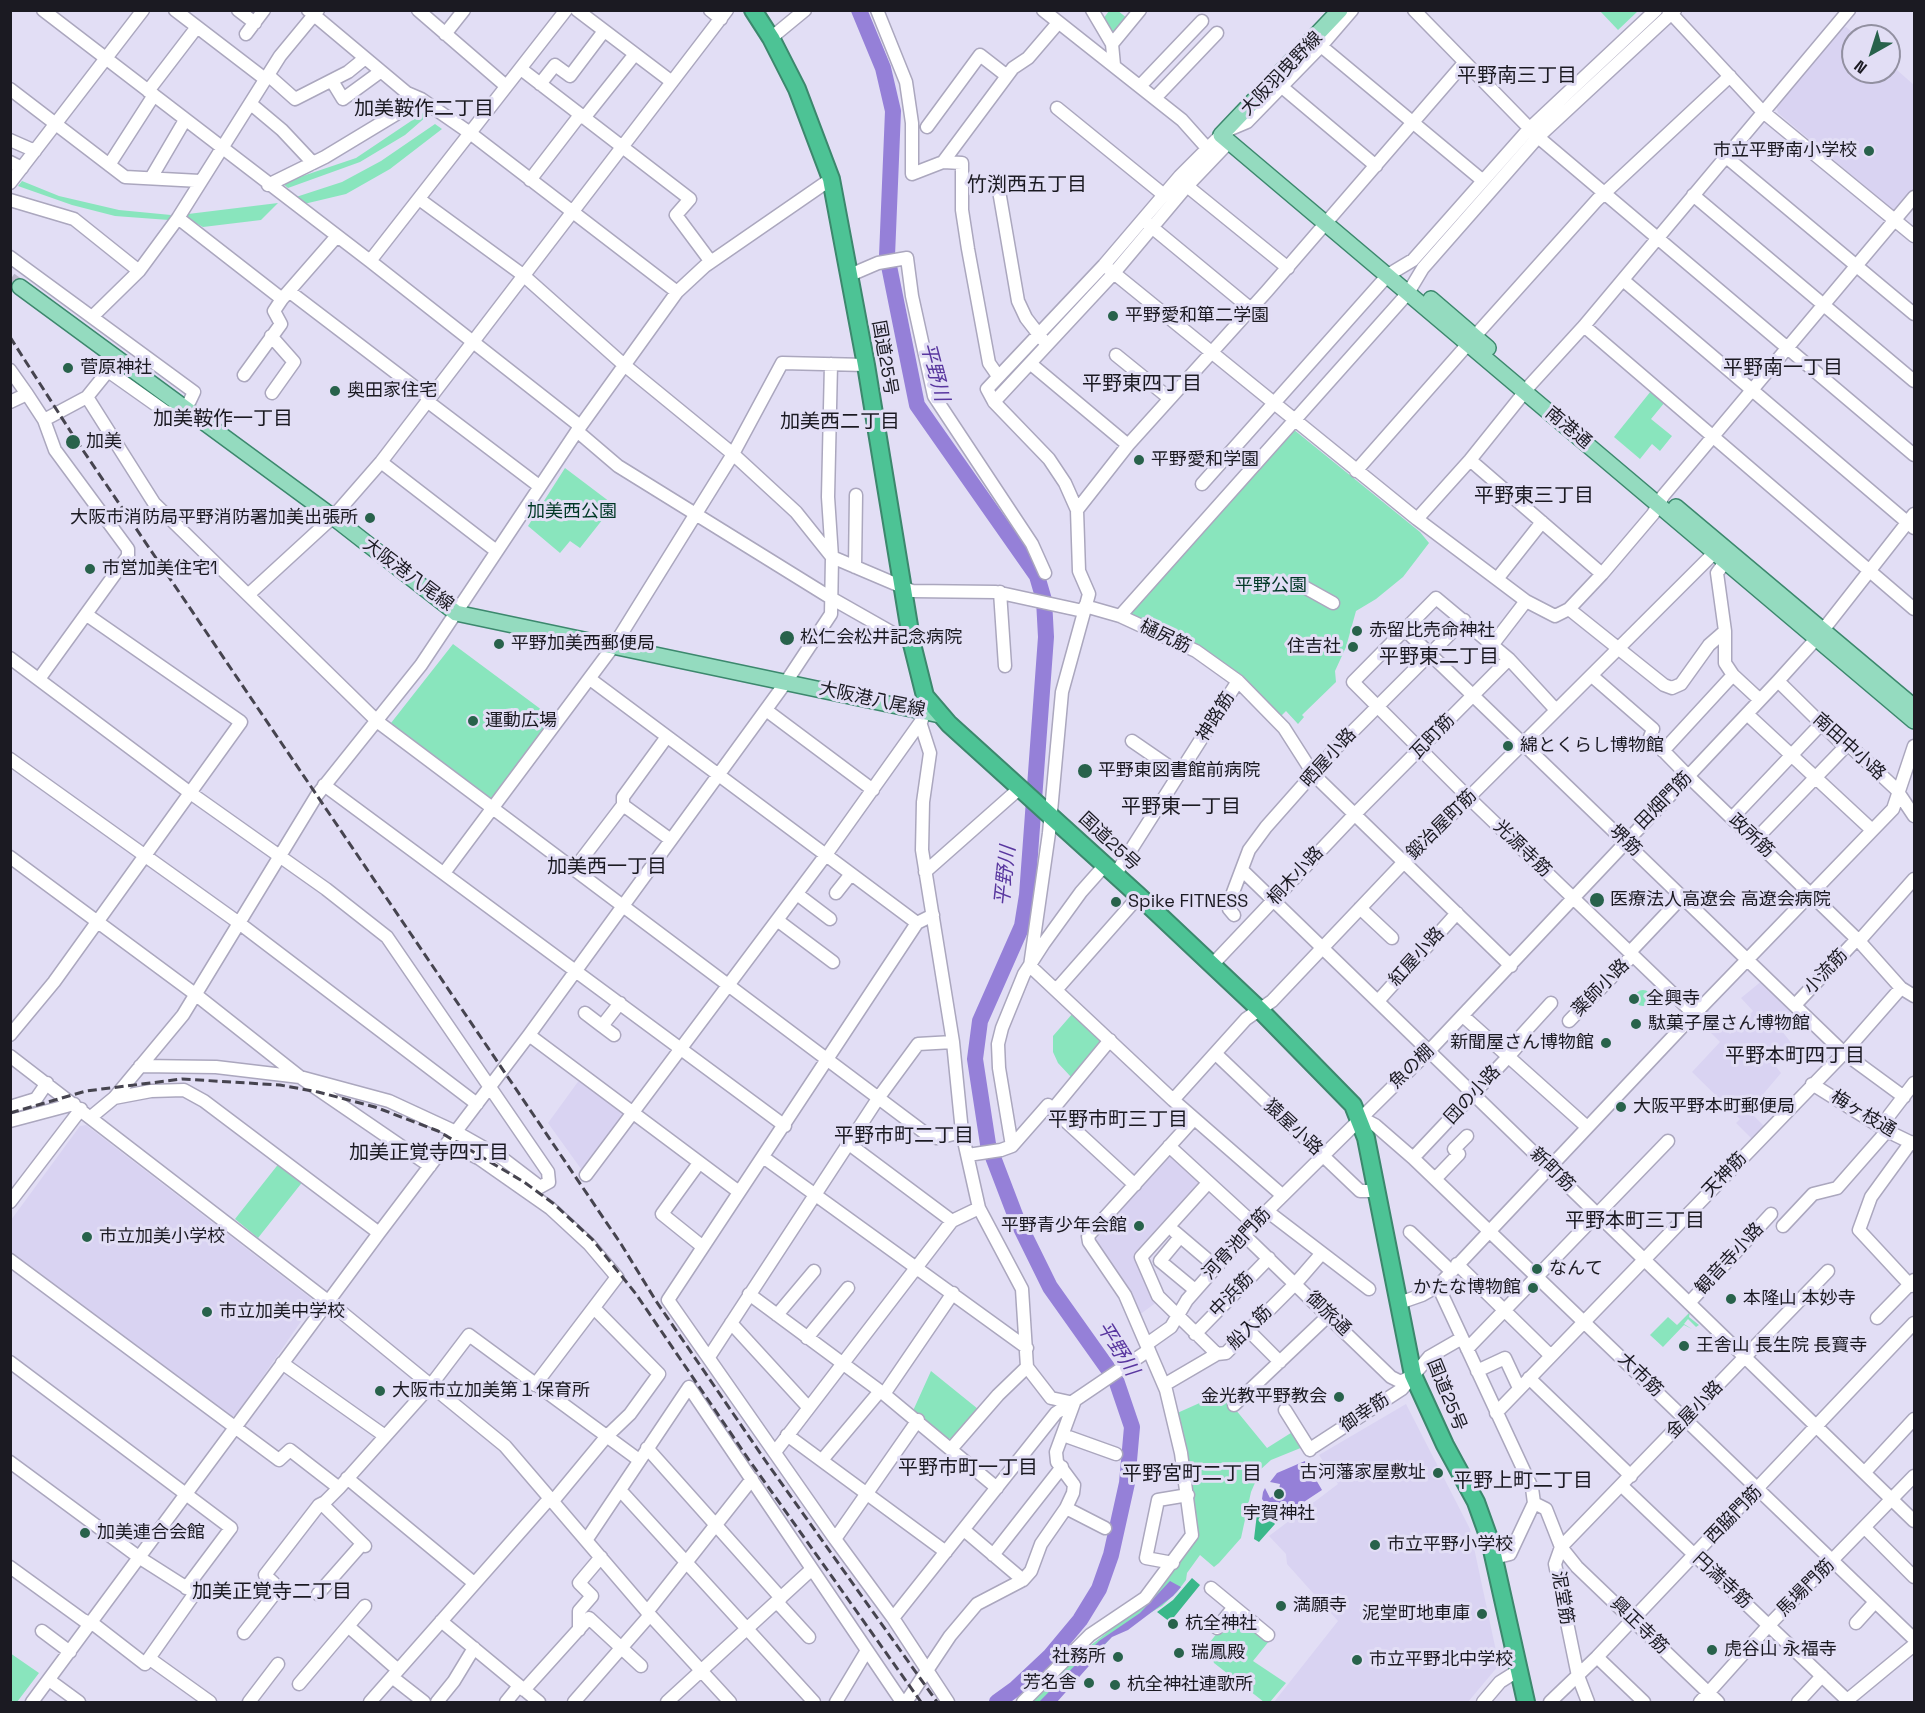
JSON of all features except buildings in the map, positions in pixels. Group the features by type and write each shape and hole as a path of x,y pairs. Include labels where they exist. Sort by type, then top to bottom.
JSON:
{"highway":[{"name":"国道25号","path":"753,10 771,38 797,89 831,179 866,365 912,644 928,717 1020,788 1139,896 1345,1093 1360,1117 1389,1246 1413,1375 1445,1445 1476,1503 1494,1558 1526,1702"}],"main road":[{"name":"大阪羽曳野線","path":"1226,136 1340,10"},
{"name":"南港通","path":"1226,136 1393,272 1820,634 1914,721"},
{"name":"大阪港八尾線","path":"20,287 333,517 456,613 615,644 786,682 928,717"},
{"name":"南港通","path":"1661,500 1719,557 1914,707"}],"street":[{"path":"43,10 474,341 579,428 618,466 831,598 912,644"},
{"path":"10,183 16,165 35,151 143,10"},
{"path":"175,10 295,99 332,81 364,59"},
{"path":"238,10 255,23"},
{"path":"246,34 264,10"},
{"path":"418,10 506,86"},
{"path":"445,34 464,10"},
{"path":"370,261 566,10"},
{"path":"577,10 672,82"},
{"path":"248,595 333,517 381,462 724,15 710,10"},
{"path":"771,38 805,10"},
{"path":"877,10 906,82 912,123 912,174 943,162 962,163 962,210 968,249 989,363 998,375"},
{"path":"1043,10 1099,57 1114,65 1182,120 1207,148"},
{"path":"1112,44 1140,10"},
{"path":"1148,224 1164,195 1207,148 1247,122 1321,46 1352,10"},
{"path":"1414,10 1533,133 1914,455"},
{"path":"1120,616 1410,288 1533,133 1656,10"},
{"path":"92,317 139,271 178,218 221,148 252,104 280,56 313,12 364,59 407,93 421,99 470,133 677,292"},
{"path":"1202,484 1393,272 1413,260 1482,180 1671,12 1762,111 1914,236"},
{"path":"1417,519 1623,280 1844,12"},
{"path":"1097,13 1112,44 1114,65"},
{"path":"1140,86 1202,21"},
{"path":"943,162 1013,68 1028,58 1058,23"},
{"path":"109,165 151,93 197,27"},
{"path":"540,84 555,65 570,76 604,31"},
{"path":"1155,98 1217,33"},
{"path":"1321,46 1482,180"},
{"path":"530,180 635,54"},
{"path":"927,127 980,55 1007,76"},
{"path":"1077,510 1128,444 1288,268 1465,62"},
{"path":"521,69 690,199 676,215 711,262"},
{"path":"332,81 343,99 380,72"},
{"path":"1356,471 1605,193 1730,76"},
{"path":"1282,87 1376,166"},
{"path":"10,89 125,177 200,181"},
{"path":"268,185 372,131 421,99"},
{"path":"252,104 282,130 314,163"},
{"path":"1057,108 1164,195"},
{"path":"151,178 186,120"},
{"path":"994,402 1048,345 1109,269 1148,224 1186,186 1226,136"},
{"path":"10,140 35,151"},
{"path":"1725,156 1914,314"},
{"path":"114,1098 183,1015 324,785 378,722 456,613 495,550 622,364 677,292 711,262 831,179"},
{"path":"998,185 1018,302 1037,335 1048,345"},
{"path":"1186,186 1288,268"},
{"path":"1693,195 1914,381"},
{"path":"1109,269 1417,519 1526,601 1555,616 1569,609 1602,574 1712,437 1914,197"},
{"path":"419,199 523,275 622,364 733,454 796,512 832,557"},
{"path":"10,200 74,219 139,271"},
{"path":"178,218 428,400 539,486"},
{"path":"1148,224 1251,309"},
{"path":"244,375 280,324 274,311 337,236"},
{"path":"10,257 194,392 183,406 172,413 166,412 108,371 87,397 44,420"},
{"path":"850,275 878,262 907,258 912,296 934,396 1026,534 1045,573"},
{"path":"1006,1148 998,1044 1002,1028 1024,974 1030,966 1051,816 1062,692 1089,594 1079,571 1077,510 1065,483 1049,459 994,402 987,389 1037,335 1109,269"},
{"path":"1623,280 1912,522"},
{"path":"1584,326 1914,609"},
{"path":"271,336 294,362 272,393"},
{"path":"1116,355 1169,398"},
{"path":"444,873 615,644 733,454 782,363 866,365"},
{"path":"32,1702 379,1233 530,1035 766,710 831,614 832,557 828,496 831,364"},
{"path":"1031,364 1128,444"},
{"path":"10,370 44,420 55,450 128,549 129,556 39,679"},
{"path":"10,402 27,394"},
{"path":"87,397 154,502 378,722 925,1133 937,1138 962,1132"},
{"path":"1470,460 1602,574"},
{"path":"381,462 495,550"},
{"path":"855,567 856,495"},
{"path":"1497,579 1542,522"},
{"name":"田畑門筋","path":"1463,1016 1572,897 1778,681 1820,634 1869,571 1912,522"},
{"name":"樋尻筋","path":"832,557 912,591 1000,592 1057,606 1084,608 1120,616 1196,651 1239,681 1284,728 1314,775 1510,966"},
{"path":"1719,557 1717,573 1725,631 1725,663 1733,675 1760,700"},
{"name":"鍛冶屋町筋","path":"1173,1100 1246,1019 1260,1010 1322,949 1404,862 1592,676 1617,648 1719,557"},
{"path":"1306,588 1333,603"},
{"path":"1000,592 1005,666"},
{"path":"1405,630 1436,598 1493,644 1556,710"},
{"path":"1493,644 1526,601"},
{"path":"1569,609 1665,685 1677,688 1709,645 1725,631"},
{"path":"10,1035 54,982 241,722 87,615"},
{"name":"晒屋小路","path":"1234,915 1229,909 1229,903 1249,850 1266,827 1335,749 1464,620"},
{"name":"堺筋","path":"1405,630 1844,1053 1904,1097"},
{"name":"光源寺筋","path":"1405,630 1353,682 1469,798 1694,1014"},
{"path":"10,658 278,857 327,889 387,937 548,1172 549,1182 540,1187 502,1158 456,1132 388,1101 300,1077 216,1066 140,1066"},
{"name":"瓦町筋","path":"1355,814 1509,659"},
{"path":"1664,751 1733,675"},
{"name":"政所筋","path":"1592,676 1653,729 1650,737 1688,776 1909,989"},
{"path":"590,679 666,738 917,922"},
{"name":"神路筋","path":"1030,966 1080,892 1110,870 1180,774 1239,681"},
{"name":"南田中小路","path":"1778,681 1845,747 1851,747 1900,794 1914,816"},
{"path":"766,710 873,790"},
{"path":"1747,714 1872,830"},
{"path":"586,1175 928,717"},
{"path":"586,1539 689,1387 866,1652 904,1702 929,1670 950,1636 977,1604 1023,1580 1031,1571 1041,1544 1066,1508 1074,1485 1057,1462 1056,1452 1074,1403 1052,1398 1027,1367 1022,1289 979,1208 971,1155 962,1132 953,1042 922,850 923,802 930,753 928,717"},
{"path":"1732,818 1821,724"},
{"path":"575,868 623,806 623,797 666,738"},
{"path":"1132,741 1180,774"},
{"path":"1399,1303 1422,1295 1438,1286 1631,1080 1893,809 1900,794 1914,746"},
{"path":"1755,840 1845,747"},
{"path":"10,759 239,923 477,1104"},
{"path":"324,785 785,1126"},
{"path":"925,872 1020,788"},
{"path":"623,806 670,840"},
{"name":"桐木小路","path":"1212,965 1355,814"},
{"path":"10,857 195,994 300,1077 430,1166"},
{"name":"新町筋","path":"1242,870 1914,1521"},
{"path":"836,893 851,874"},
{"name":"小流筋","path":"1795,1005 1914,879"},
{"path":"797,894 830,919"},
{"path":"1056,990 1139,896"},
{"name":"薬師小路","path":"1569,1020 1683,896"},
{"path":"1360,908 1392,938"},
{"name":"紅屋小路","path":"1378,1001 1457,913"},
{"path":"933,915 917,922 785,1126 668,1300 893,1618 948,1702"},
{"path":"777,920 832,962"},
{"path":"1030,966 1173,1100 1282,1195"},
{"name":"天神筋","path":"1496,1413 1586,1323 1812,1084 1909,989"},
{"path":"602,1026 620,1003"},
{"name":"団の小路","path":"1413,1158 1508,1057 1521,1042 1520,1037 1551,1003"},
{"path":"585,1013 614,1035"},
{"path":"1463,1016 1587,1127"},
{"name":"魚の棚","path":"1360,1117 1463,1016"},
{"path":"530,1035 739,1192"},
{"path":"1053,1109 1110,1041"},
{"path":"709,1357 879,1097 918,1044 953,1042"},
{"name":"猿屋小路","path":"1216,1054 1360,1191 1375,1191"},
{"path":"10,1056 329,1302 505,1446 649,1613 730,1702"},
{"path":"10,1107 36,1099 47,1083"},
{"name":"観音寺小路","path":"1783,1226 1813,1194 1837,1188 1884,1129 1914,1083"},
{"name":"梅ヶ枝通","path":"1812,1084 1884,1129 1913,1143"},
{"path":"10,1121 82,1110 114,1098 151,1091 184,1090 204,1101 379,1233"},
{"path":"971,1155 1006,1148 1048,1105 1135,1185"},
{"path":"10,1202 82,1110"},
{"name":"河骨池門筋","path":"893,1618 1056,1413 1099,1386 1171,1327 1215,1266 1360,1117"},
{"name":"大市筋","path":"1360,1117 1375,1125 1413,1158 1914,1639"},
{"path":"1023,1702 1090,1635 1145,1598 1192,1535 1188,1495 1164,1385 1125,1295 1089,1242 1088,1236 1194,1119"},
{"path":"1435,1179 1459,1155 1454,1149 1467,1136"},
{"name":"御幸筋","path":"1285,1410 1312,1448 1402,1389 1429,1357 1464,1343 1504,1310 1668,1141"},
{"path":"448,1143 480,1159 522,1187 589,1244 617,1277 535,1385"},
{"path":"1877,1318 1913,1283 1859,1230 1871,1197 1913,1143"},
{"path":"849,1144 952,1221"},
{"path":"1169,1146 1254,1224"},
{"path":"763,1157 1027,1348"},
{"path":"699,1163 662,1214 703,1247"},
{"path":"1208,1183 1141,1257 1158,1296 1216,1354"},
{"path":"775,1452 840,1364 952,1221 979,1208"},
{"path":"1267,1211 1370,1289"},
{"name":"観音寺小路","path":"1689,1303 1771,1214"},
{"path":"1169,1226 1215,1266"},
{"path":"1410,1232 1504,1310 1551,1356"},
{"name":"御旅通","path":"1244,1235 1398,1382 1406,1381 1413,1375"},
{"path":"1180,1237 1160,1261 1196,1290"},
{"name":"船入筋","path":"1164,1385 1216,1354 1226,1353 1296,1283 1322,1253"},
{"name":"中浜筋","path":"1195,1334 1269,1258"},
{"path":"10,1260 279,1460 290,1450 343,1483 474,1583"},
{"path":"777,1315 814,1271"},
{"name":"金屋小路","path":"1561,1547 1828,1271"},
{"name":"泥堂筋","path":"1438,1286 1532,1488 1534,1503 1546,1509 1561,1547 1555,1564 1578,1676 1588,1702"},
{"path":"807,1338 848,1288"},
{"path":"822,1461 882,1392 953,1293"},
{"path":"749,1294 918,1420 997,1488"},
{"path":"370,1702 474,1583 606,1437 630,1414 659,1374 594,1308"},
{"path":"1234,1405 1329,1316"},
{"path":"731,1323 808,1407"},
{"name":"西脇門筋","path":"1550,1702 1598,1658 1914,1323"},
{"path":"1248,1330 1280,1362"},
{"path":"244,1633 279,1588 265,1575 319,1504 325,1502 343,1483 431,1385 469,1335 639,1460"},
{"path":"1477,1371 1505,1358 1519,1388"},
{"path":"10,1362 187,1492 231,1528 186,1588"},
{"path":"282,1363 385,1436"},
{"path":"951,1449 998,1395 1027,1367"},
{"path":"1529,1378 1631,1476"},
{"path":"1864,1472 1914,1419"},
{"path":"835,1539 918,1420"},
{"path":"1063,1435 1116,1454"},
{"path":"787,1436 946,1552"},
{"path":"647,1448 715,1524 809,1637"},
{"path":"10,1462 140,1558 195,1593 145,1664 96,1626 10,1567"},
{"path":"993,1555 1062,1467"},
{"name":"馬場門筋","path":"1709,1700 1769,1625 1833,1562 1914,1476"},
{"path":"574,1702 649,1613 685,1563 752,1479"},
{"name":"円満寺筋","path":"1622,1486 1846,1701"},
{"path":"621,1490 685,1563 814,1702"},
{"path":"1173,1563 1146,1558 1158,1500 1188,1495"},
{"path":"318,1594 364,1545 326,1507 325,1502"},
{"path":"1494,1558 1510,1554 1534,1503"},
{"path":"1066,1508 1105,1528"},
{"path":"1865,1528 1914,1577"},
{"path":"964,1530 1023,1580"},
{"name":"興正寺筋","path":"1561,1547 1577,1567 1709,1700"},
{"path":"579,1630 579,1611 592,1596 579,1583 601,1557"},
{"path":"667,1702 812,1569"},
{"path":"1211,1588 1268,1635"},
{"path":"1856,1623 1875,1602"},
{"path":"299,1684 365,1606"},
{"path":"1217,1628 1234,1607"},
{"path":"506,1702 589,1618 641,1666"},
{"path":"441,1621 539,1702"},
{"path":"349,1627 424,1702"},
{"path":"42,1631 70,1652"},
{"path":"1846,1701 1914,1645"},
{"path":"437,1702 474,1648"},
{"path":"836,1702 866,1652"},
{"path":"1598,1658 1644,1702"},
{"path":"150,1659 210,1702"},
{"path":"249,1702 278,1664"},
{"path":"1483,1702 1500,1682 1519,1670"},
{"path":"1798,1702 1822,1676"},
{"path":"49,1680 79,1702"}],"shaded area":[{"name":"市立平野南小学校","path":"1841,28 1841,84 1901,84 1901,74 1914,85 1914,189 1895,212 1778,113 1776,104"},
{"path":"1763,980 1793,1009 1777,1025 1793,1045 1774,1064 1781,1073 1749,1111 1765,1127 1753,1140 1736,1123 1740,1119 1692,1072 1720,1042 1697,1019 1708,1010 1730,1034 1753,1011 1741,998"},
{"path":"580,1079 628,1114 584,1173 548,1123"},
{"path":"86,1125 313,1300 313,1304 237,1414 229,1418 11,1254 11,1220 80,1126"},
{"name":"平野青少年会館","path":"1169,1146 1208,1183 1141,1256 1161,1299 1135,1318 1089,1242"},
{"name":"市立平野小学校","path":"1406,1404 1470,1529 1499,1665 1468,1702 1274,1702 1338,1621 1287,1564 1286,1554 1269,1536 1338,1484 1319,1455"},
{"path":"1305,1461 1322,1490 1278,1519 1262,1499 1263,1492 1265,1488 1270,1498 1275,1495 1279,1498 1283,1493 1279,1490 1280,1484 1270,1482 1277,1473"},
{"path":"1170,1581 1181,1587 1173,1596 1128,1630 1112,1637 1057,1702 1039,1702 1099,1641 1140,1613"}],"green space":[{"path":"1117,10 1128,19 1114,36 1103,19 1109,11"},
{"path":"1600,11 1638,11 1618,30"},
{"path":"423,113 427,116 405,135 360,162 288,188 282,183 356,158"},
{"path":"435,124 442,129 390,169 346,194 304,204 296,197 342,182 381,161"},
{"path":"22,181 59,196 119,210 171,215 169,220 115,216 72,205 18,186"},
{"path":"278,203 261,220 203,227 188,219 188,214"},
{"path":"1651,391 1665,402 1651,419 1672,436 1660,451 1652,444 1640,459 1614,437"},
{"name":"平野公園","path":"1293,429 1420,532 1429,543 1403,577 1376,599 1356,611 1346,647 1335,671 1336,682 1302,715 1304,717 1298,724 1286,711 1280,717 1244,677 1176,634 1128,614"},
{"name":"加美西公園","path":"565,468 614,505 580,548 570,541 560,553 528,526"},
{"name":"運動広場","path":"453,644 554,719 496,799 489,798 392,727 391,723"},
{"path":"1643,990 1651,998 1643,1006 1635,998"},
{"path":"1073,1013 1099,1037 1100,1043 1071,1077 1058,1063 1053,1052 1053,1036"},
{"path":"280,1162 304,1180 258,1238 235,1219"},
{"path":"1690,1312 1689,1317 1699,1325 1696,1327 1688,1319 1684,1324 1692,1329 1684,1325 1663,1347 1650,1335 1668,1317 1677,1325"},
{"path":"931,1371 978,1409 953,1438 948,1439 912,1413"},
{"path":"1222,1393 1267,1448 1294,1431 1303,1447 1271,1460 1261,1469 1251,1492 1241,1538 1219,1563 1214,1567 1200,1555 1177,1592 1162,1606 1114,1634 1055,1702 1030,1702 1071,1661 1134,1611 1197,1526 1175,1414"},
{"path":"1258,1505 1275,1524 1259,1542 1254,1539"},
{"path":"1192,1578 1200,1585 1170,1622 1157,1612 1173,1600"},
{"path":"1235,1610 1270,1640 1253,1661 1286,1683 1270,1702 1264,1702 1214,1663 1207,1646"},
{"path":"10,1653 39,1673 17,1702 11,1702"}],"waterway":[{"name":"平野川","path":"859,10 883,68 893,111 887,256 917,405 1037,576 1044,600 1046,637 1027,895 1022,926 980,1021 975,1059 988,1144 1017,1220 1050,1287 1116,1380 1132,1427 1127,1483 1111,1555 1099,1589 1080,1620 1050,1656 1015,1689 997,1702"}],"tunnel":[{"path":"10,280 20,287"}],"railway":[{"path":"10,337 76,440 621,1244 656,1301 767,1463 937,1702"},
{"path":"10,1113 86,1091 182,1079 280,1085 375,1107 438,1131 524,1182 554,1204 592,1239 636,1294 749,1460 921,1702"}],"place":[{"name":"市立平野南小学校","path":"1869,151"},
{"name":"平野愛和箪二学園","path":"1113,316"},
{"name":"菅原神社","path":"68,368"},
{"name":"奥田家住宅","path":"335,391"},
{"name":"加美","path":"73,442"},
{"name":"平野愛和学園","path":"1139,460"},
{"name":"大阪市消防局平野消防署加美出張所","path":"370,518"},
{"name":"市営加美住宅1","path":"90,569"},
{"name":"赤留比売命神社","path":"1357,631"},
{"name":"松仁会松井記念病院","path":"787,638"},
{"name":"平野加美西郵便局","path":"499,644"},
{"name":"住吉社","path":"1353,647"},
{"name":"運動広場","path":"473,721"},
{"name":"綿とくらし博物館","path":"1508,746"},
{"name":"平野東図書館前病院","path":"1085,771"},
{"name":"医療法人高遼会 高遼会病院","path":"1597,900"},
{"name":"Spike FITNESS","path":"1116,902"},
{"name":"全興寺","path":"1634,999"},
{"name":"駄菓子屋さん博物館","path":"1636,1024"},
{"name":"新聞屋さん博物館","path":"1606,1043"},
{"name":"大阪平野本町郵便局","path":"1621,1107"},
{"name":"平野青少年会館","path":"1139,1226"},
{"name":"市立加美小学校","path":"87,1237"},
{"name":"なんて","path":"1537,1269"},
{"name":"かたな博物館","path":"1533,1288"},
{"name":"本隆山 本妙寺","path":"1731,1299"},
{"name":"市立加美中学校","path":"207,1312"},
{"name":"王舎山 長生院 長寶寺","path":"1684,1346"},
{"name":"大阪市立加美第１保育所","path":"380,1391"},
{"name":"金光教平野教会","path":"1339,1397"},
{"name":"古河藩家屋敷址","path":"1438,1473"},
{"name":"宇賀神社","path":"1279,1494"},
{"name":"加美連合会館","path":"85,1533"},
{"name":"市立平野小学校","path":"1375,1545"},
{"name":"満願寺","path":"1281,1606"},
{"name":"泥堂町地車庫","path":"1482,1614"},
{"name":"杭全神社","path":"1173,1624"},
{"name":"虎谷山 永福寺","path":"1712,1650"},
{"name":"瑞鳳殿","path":"1179,1653"},
{"name":"社務所","path":"1118,1657"},
{"name":"市立平野北中学校","path":"1357,1660"},
{"name":"芳名舎","path":"1089,1683"},
{"name":"杭全神社連歌所","path":"1115,1685"}],"district":[{"name":"平野南三丁目","path":"1517,77"},
{"name":"加美鞍作二丁目","path":"424,110"},
{"name":"竹渕西五丁目","path":"1027,186"},
{"name":"平野南一丁目","path":"1783,369"},
{"name":"平野東四丁目","path":"1142,385"},
{"name":"加美鞍作一丁目","path":"223,420"},
{"name":"加美西二丁目","path":"840,423"},
{"name":"平野東三丁目","path":"1534,497"},
{"name":"平野東二丁目","path":"1439,658"},
{"name":"平野東一丁目","path":"1181,808"},
{"name":"加美西一丁目","path":"607,868"},
{"name":"平野本町四丁目","path":"1795,1057"},
{"name":"平野市町三丁目","path":"1118,1121"},
{"name":"平野市町二丁目","path":"904,1137"},
{"name":"加美正覚寺四丁目","path":"429,1154"},
{"name":"平野本町三丁目","path":"1635,1222"},
{"name":"平野市町一丁目","path":"968,1469"},
{"name":"平野宮町二丁目","path":"1192,1475"},
{"name":"平野上町二丁目","path":"1523,1482"},
{"name":"加美正覚寺二丁目","path":"272,1593"}]}
